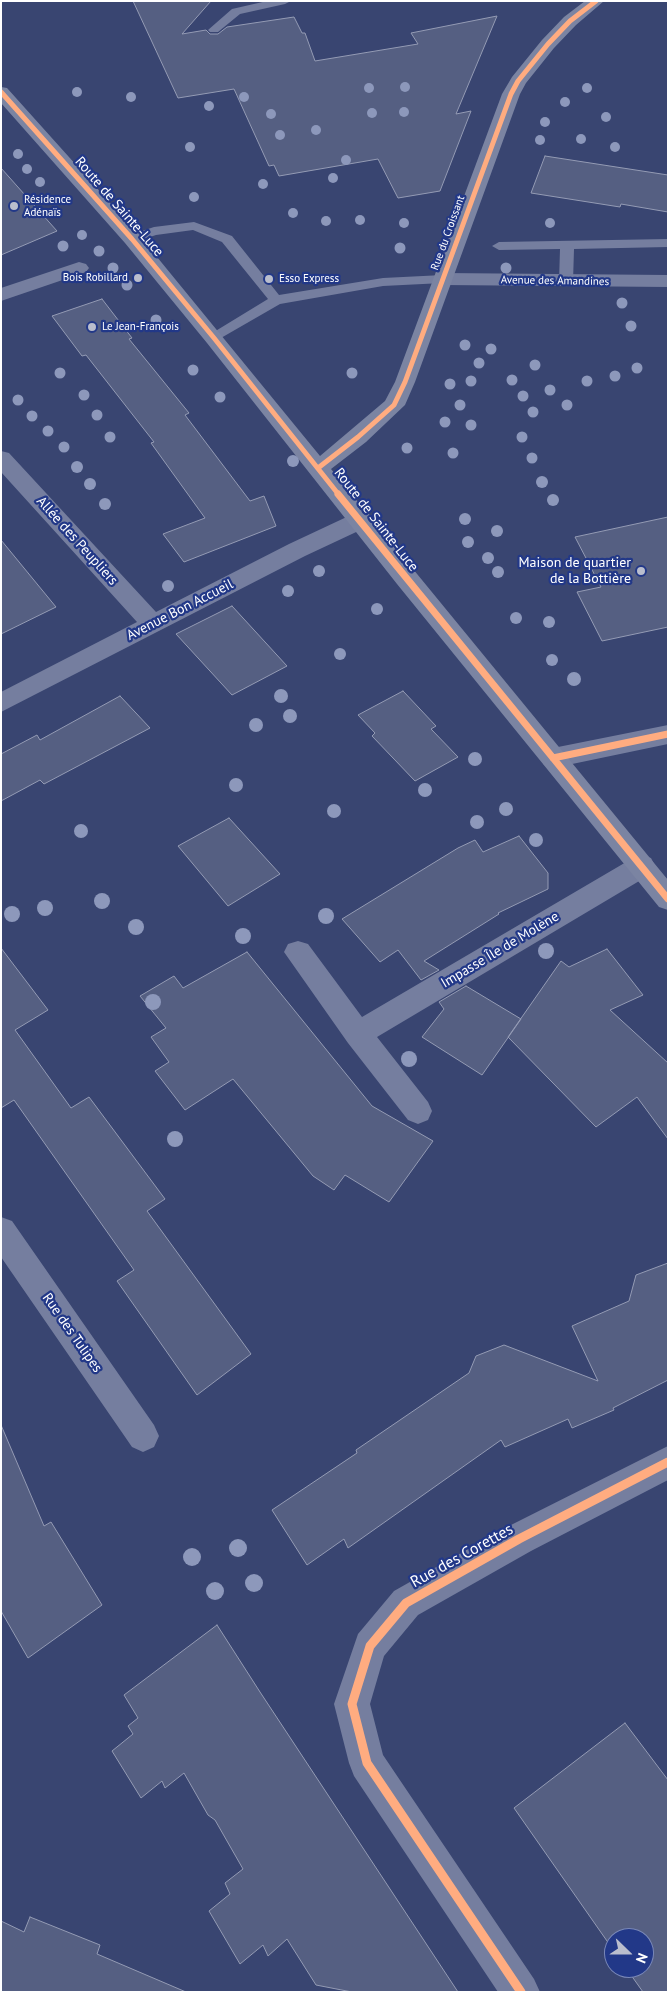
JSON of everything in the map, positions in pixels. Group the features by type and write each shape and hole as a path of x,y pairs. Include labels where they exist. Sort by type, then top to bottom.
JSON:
{"street":[{"name":"Rue du Croissant","path":"318,468 358,437 394,405 405,382 503,115 515,88 548,44 570,21 594,2"},
{"name":"Route de Sainte-Luce","path":"2,95 132,240 214,338 361,520 405,578 668,899"},
{"path":"1,295 79,268"},
{"name":"Avenue des Amandines","path":"442,279 566,282 668,281"},
{"name":"Allée des Peupliers","path":"1,458 153,624"},
{"name":"Avenue Bon Accueil","path":"1,702 298,550 361,520"},
{"path":"554,758 668,734"},
{"name":"Impasse Île de Molène","path":"358,1034 642,866"},
{"path":"298,952 358,1034 418,1111"},
{"name":"Rue des Tulipes","path":"1,1231 143,1436"},
{"name":"Rue des Corettes","path":"521,1992 367,1763 352,1704 370,1646 406,1604 519,1539 668,1462"}],"lane":[{"path":"214,30 236,11 285,1"},
{"path":"132,240 154,231 194,226 227,239 276,300"},
{"path":"499,246 668,243"},
{"path":"566,282 567,244"},
{"path":"214,338 276,300 383,282 442,279"}],"building":[{"path":"133,1 211,1 182,34 206,30 210,34 218,34 227,27 294,17 302,33 305,33 315,61 418,44 411,33 497,16 456,114 471,111 440,191 398,198 378,159 279,176 274,165 269,166 234,89 178,98"},
{"path":"545,156 668,175 668,212 621,204 620,207 531,193"},
{"name":"Résidence Adénaïs","path":"1,168 57,231 1,255"},
{"path":"102,299 132,338 129,339 189,413 185,415 250,501 264,496 276,526 184,562 163,534 205,518 151,443 154,442 86,355 82,356 52,316"},
{"name":"Maison de quartier de la Bottière","path":"668,517 668,627 602,641 577,592 601,587 575,537"},
{"path":"1,540 56,607 1,634"},
{"path":"232,606 287,666 232,695 176,634"},
{"path":"403,691 436,726 431,729 458,757 415,781 372,736 375,733 358,715"},
{"path":"120,696 150,728 44,784 40,780 1,801 1,754 37,735 40,740"},
{"path":"229,818 280,874 228,906 178,846"},
{"path":"519,836 548,873 548,889 498,913 424,961 439,970 421,980 398,950 380,962 342,919 458,848 475,840 483,852"},
{"path":"1,948 48,1010 15,1030 71,1108 89,1097 165,1199 147,1211 251,1354 197,1395 117,1281 134,1270 14,1100 1,1108"},
{"path":"607,949 643,995 610,1010 668,1063 668,1139 637,1097 596,1127 508,1037 561,961 569,967"},
{"path":"247,952 372,1106 433,1141 389,1202 345,1175 334,1190 313,1176 233,1079 185,1110 155,1071 169,1062 151,1037 166,1028 140,996 174,976 183,988"},
{"path":"466,986 521,1019 482,1075 422,1037 444,1009 439,1002"},
{"path":"668,1263 668,1380 613,1408 614,1410 572,1428 568,1419 505,1447 501,1440 348,1548 344,1539 307,1565 272,1510 357,1453 356,1450 469,1373 476,1356 504,1345 598,1381 572,1326 629,1301 636,1275"},
{"path":"1,1425 44,1526 51,1522 102,1605 28,1658 1,1611"},
{"path":"217,1625 458,1992 352,1992 316,1985 287,1939 268,1956 263,1945 240,1964 209,1911 230,1894 225,1883 243,1869 215,1820 208,1815 184,1773 165,1788 162,1781 141,1798 112,1751 133,1734 128,1726 138,1718 124,1695"},
{"path":"625,1723 668,1780 668,1992 643,1992 633,1978 654,1978 654,1928 604,1928 604,1937 514,1808"},
{"path":"30,1917 100,1945 97,1954 186,1992 1,1992 1,1921 24,1932"}],"cycle path":[{"path":"318,468 358,437 394,405 405,382 511,94 518,81 548,44 570,21 596,1"},
{"path":"1,92 132,239 214,338 405,578 668,899"},
{"path":"553,758 668,734"},
{"path":"521,1992 367,1763 352,1704 370,1646 406,1603 519,1539 668,1462"}],"place":[{"name":"Résidence Adénaïs","path":"14,206"},
{"name":"Bois Robillard","path":"138,278"},
{"name":"Esso Express","path":"269,279"},
{"name":"Le Jean-François","path":"92,327"},
{"name":"Maison de quartier de la Bottière","path":"641,571"}]}
